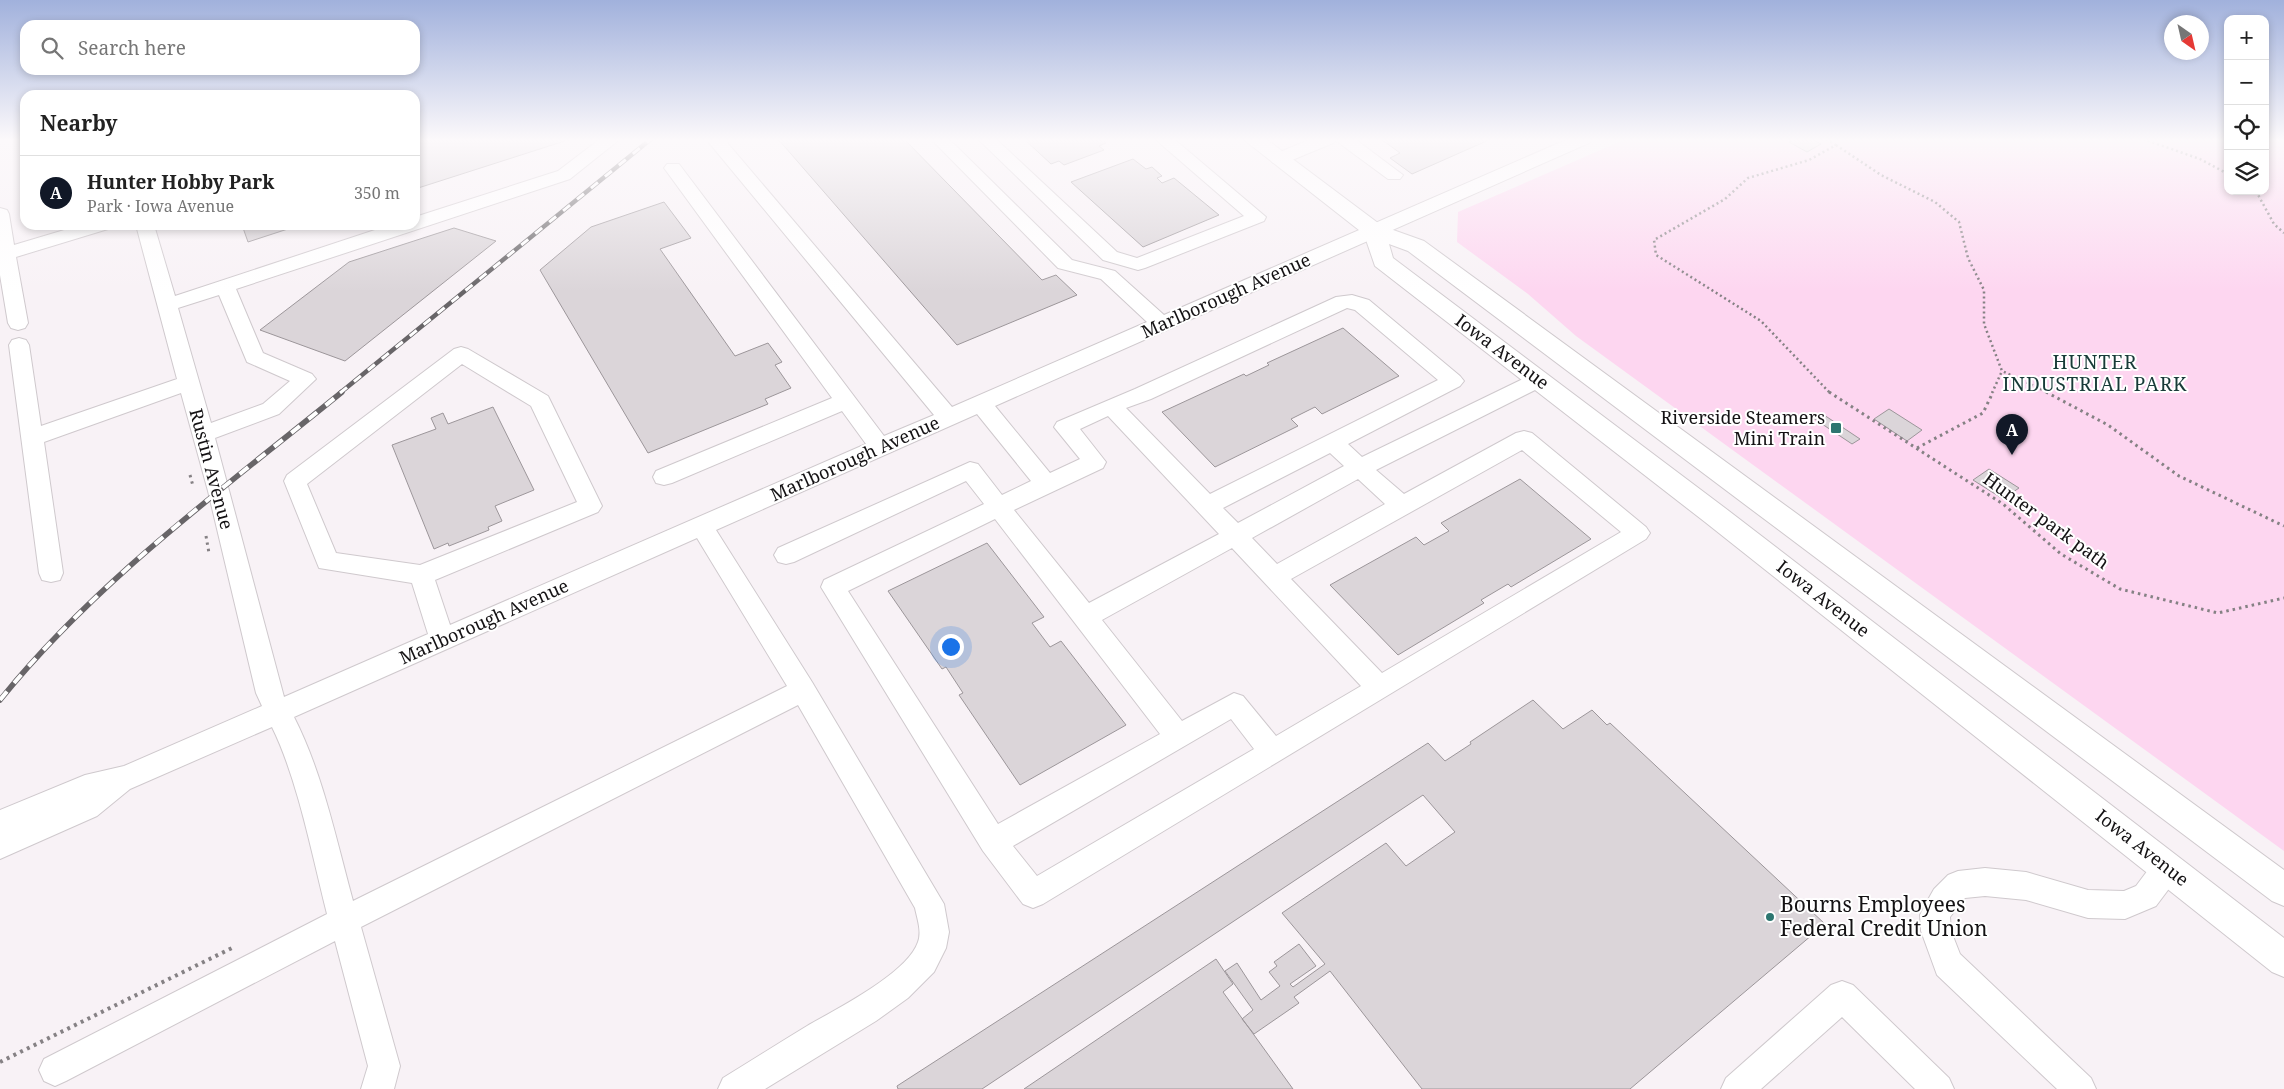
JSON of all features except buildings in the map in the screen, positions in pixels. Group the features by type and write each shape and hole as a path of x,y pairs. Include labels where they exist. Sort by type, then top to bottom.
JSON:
{"main road":[{"name":"Iowa Avenue","path":"1320,190 1374,232 1416,246 2284,890"},
{"name":"Iowa Avenue","path":"1374,232 1383,261 1715,515 2284,960"}],"street":[{"path":"420,221 518,190"},
{"path":"688,190 881,448"},
{"path":"757,190 948,418"},
{"path":"990,190 1065,264 1108,275 1162,324"},
{"path":"1040,190 1110,256 1138,264"},
{"path":"1108,275 1257,217 1224,190"},
{"name":"Marlborough Avenue","path":"0,823 85,787 127,778 1469,190"},
{"path":"0,214 18,323"},
{"path":"6,254 85,230"},
{"name":"Rustin Avenue","path":"146,230 219,491 268,692 292,740 345,920 384,1066 382,1079 376,1089"},
{"path":"167,305 394,230"},
{"path":"203,434 271,409 305,379 254,357 225,286"},
{"path":"1207,506 1452,381 1362,305 1352,301 1343,302 1143,394 1065,427 1095,462 833,587 993,842 1034,894 1638,533 1524,438 1275,576"},
{"path":"19,345 52,573"},
{"path":"461,354 540,401 590,506 421,575 327,561 295,481 461,354"},
{"path":"1085,617 1360,468 1538,380"},
{"path":"32,438 188,383"},
{"path":"664,477 845,401"},
{"path":"981,404 1046,484"},
{"path":"1111,406 1380,688"},
{"path":"1332,442 1402,506"},
{"path":"786,555 970,470 1178,737"},
{"path":"702,526 803,690 929,904 935,932 931,949 918,968 896,988 734,1089"},
{"path":"421,575 443,640"},
{"path":"55,1070 345,920 803,690"},
{"path":"993,842 1234,704 1273,752"},
{"name":"Marlborough Avenue","path":"0,846 87,807 127,778"},
{"path":"2080,1089 1948,964 1936,931 1935,915 1944,899 1958,885 1985,882 2026,886 2088,904 2125,904 2146,896 2167,868"},
{"path":"1737,1089 1842,996 1938,1089"}],"path":[{"name":"Hunter park path","path":"1735,190 1725,199 1654,240 1656,255 1761,322 1831,394 2003,504 2061,554 2120,589 2218,612 2284,598"},
{"path":"1912,190 1935,202 1959,222 1968,258 1984,290 1984,324 2002,371 2076,406 2110,426 2165,468 2179,476 2284,526"},
{"path":"2258,195 2274,224 2284,233"},
{"path":"1917,448 1983,413 2002,371"},
{"path":"0,1062 236,946"}],"shaded area":[{"path":"1509,190 2224,190 2224,195 2269,195 2269,190 2284,190 2284,851 1576,336 1528,294 1457,242 1458,212"}],"railway":[{"path":"340,393 589,190"},
{"path":"0,700 38,656 119,575 207,500 342,392"}],"place":[{"name":"Riverside Steamers Mini Train","path":"1836,428"},
{"name":"Hunter Hobby Park","path":"2012,455"},
{"name":"Bourns Employees Federal Credit Union","path":"1770,917"}],"district":[{"name":"HUNTER INDUSTRIAL PARK","path":"2095,373"}]}
